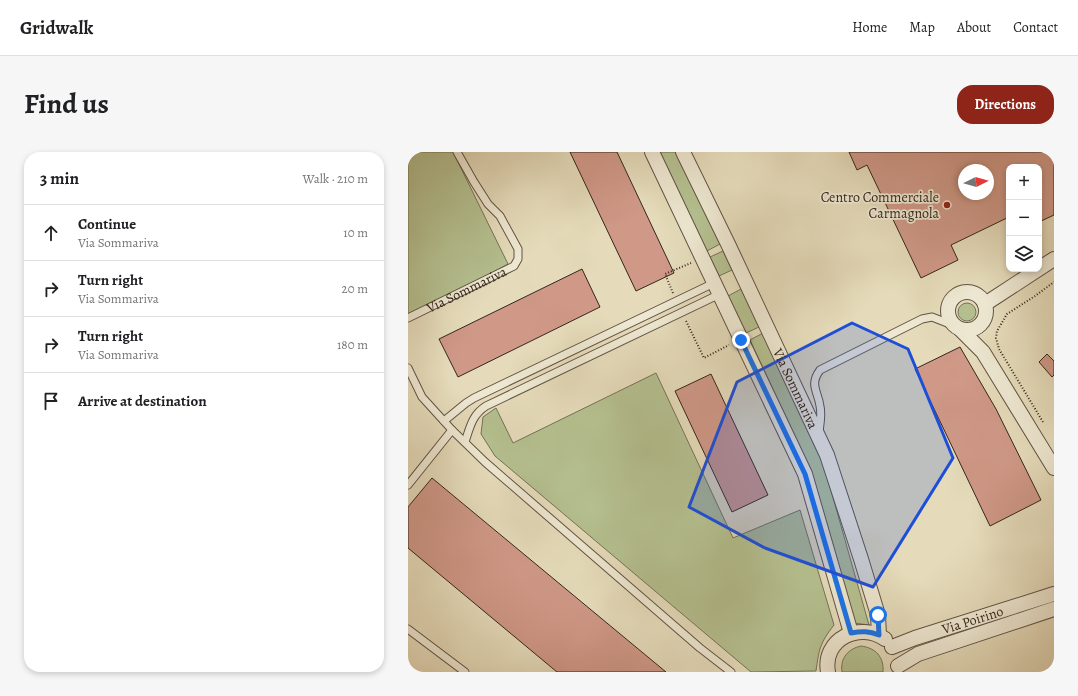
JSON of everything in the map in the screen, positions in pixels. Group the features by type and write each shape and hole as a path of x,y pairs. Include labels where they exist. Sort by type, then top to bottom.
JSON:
{"street":[{"name":"Via Sommariva","path":"652,152 805,474 851,633"},
{"name":"Via Sommariva","path":"683,152 827,455 878,615 879,635"},
{"path":"985,304 1054,259"},
{"path":"982,352 982,323 986,311 985,304 977,295 971,292 959,294 954,298 948,309 949,315 958,328 982,352 1054,468"},
{"path":"958,328 972,330 982,323"},
{"name":"Via Poirino","path":"892,647 1054,594"},
{"name":"Via Poirino","path":"897,669 918,654 1054,609"},
{"path":"828,672 828,658 838,641 851,633 860,631 879,635 886,640 892,647 896,656 897,669"}],"lane":[{"name":"Via Sommariva","path":"408,318 514,266 518,259 518,249 500,216 488,204 457,152"},
{"path":"444,421 474,398 717,289"},
{"path":"465,442 473,417 486,406 717,289"},
{"path":"819,438 820,406 814,387 815,377 820,370 922,319 932,317 958,328"},
{"path":"408,368 422,397 484,462 682,633 731,672"},
{"path":"408,485 452,430"},
{"path":"408,629 465,672"}],"path":[{"path":"1046,428 999,349 996,338 997,332 1007,314 1054,282"}],"highlighted area":[{"path":"852,323 908,349 953,458 873,587 765,548 689,507 737,382"}],"green space":[{"path":"408,152 453,152 508,264 408,318"},
{"path":"660,152 676,152 720,244 707,251"},
{"path":"723,251 732,270 719,276 710,257"},
{"path":"741,289 759,327 746,333 728,296"},
{"path":"967,303 973,306 976,312 973,318 967,321 961,318 958,312 961,306"},
{"path":"763,333 823,462 869,625 854,623 806,461 750,340"},
{"path":"656,373 733,538 800,510 834,625 821,646 816,671 751,672 495,456 481,434 483,417 496,408 513,443"},
{"path":"861,646 871,649 878,654 882,662 883,672 842,672 842,662 846,655 852,649"}],"building":[{"path":"570,152 617,152 674,273 636,291"},
{"name":"Centro Commerciale Carmagnola","path":"849,152 1054,152 1054,215 1042,221 1042,164 1006,164 1006,218 951,245 958,260 921,278 867,165 857,170"},
{"path":"582,269 600,307 458,377 439,339"},
{"path":"960,347 996,409 1041,500 990,526 915,369"},
{"path":"1047,354 1054,361 1054,375 1052,377 1039,362"},
{"path":"711,374 768,495 732,512 675,391"},
{"path":"432,478 666,672 557,672 408,548 408,507"}],"place":[{"name":"Centro Commerciale Carmagnola","path":"947,205"}],"route":[{"path":"741,340 805,474 851,633 860,631 879,635 878,615"}]}
